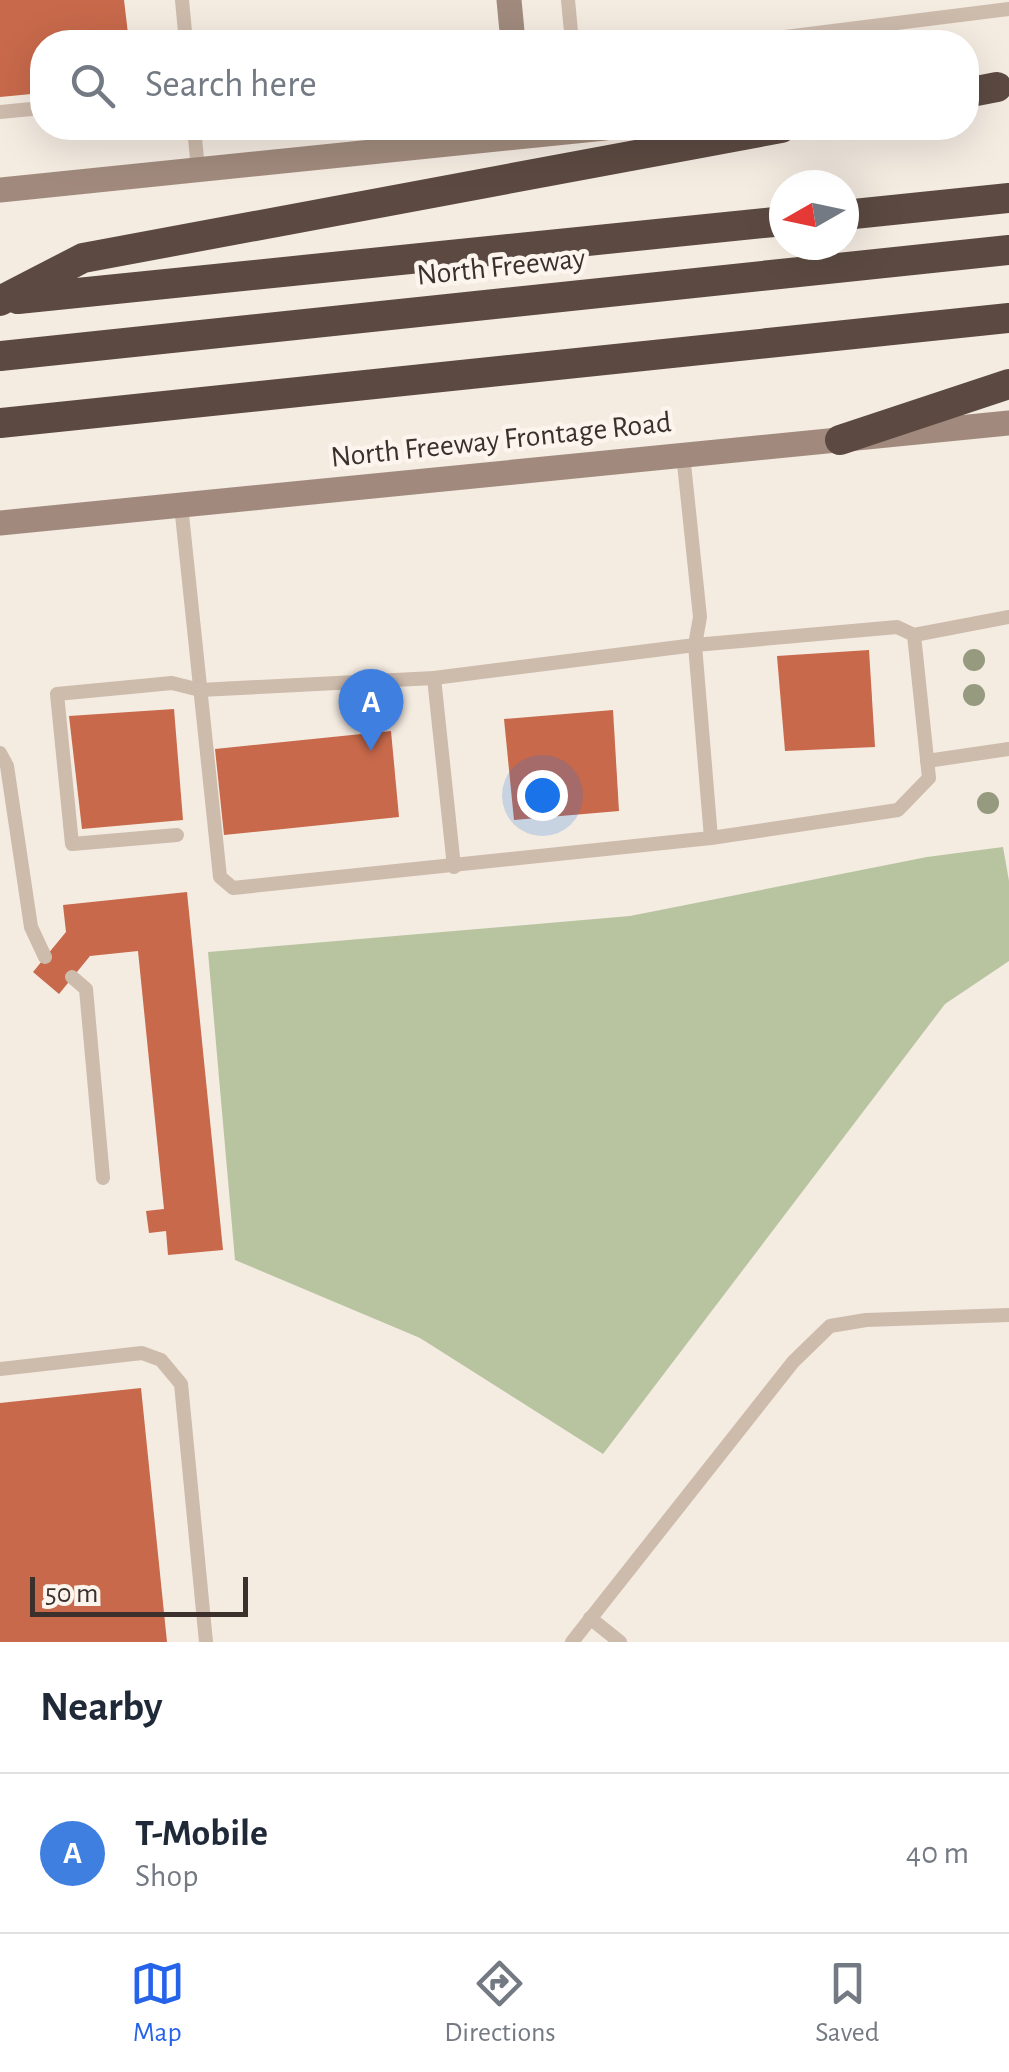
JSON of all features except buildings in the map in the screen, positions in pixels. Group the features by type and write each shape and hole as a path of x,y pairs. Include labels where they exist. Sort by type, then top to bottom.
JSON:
{"highway":[{"path":"0,301 84,258 717,140"},
{"path":"859,213 1009,198"},
{"name":"North Freeway","path":"0,301 769,223"},
{"name":"North Freeway","path":"0,356 1009,250"},
{"path":"0,423 1009,318"},
{"path":"840,440 1009,384"}],"main road":[{"path":"509,0 512,30"},
{"path":"0,190 454,140"},
{"name":"North Freeway Frontage Road","path":"0,523 1009,423"}],"lane":[{"path":"182,0 185,30"},
{"path":"568,0 571,30"},
{"path":"830,30 977,6 1009,9"},
{"path":"0,112 30,109"},
{"path":"195,140 198,170"},
{"path":"683,454 700,617 694,645 711,838"},
{"path":"181,505 220,877 233,888 711,838 898,810 929,778 914,635"},
{"path":"177,834 72,844 57,694 172,683 200,690 434,678 694,645 897,626 914,635 1009,617"},
{"path":"434,678 454,867"},
{"path":"927,761 1009,749"},
{"path":"0,752 6,766 31,927 45,957"},
{"path":"72,978 86,989 103,1178"},
{"path":"572,1642 794,1362 830,1326 866,1320 1009,1315"},
{"path":"0,1369 142,1353 169,1366 181,1384 206,1642"},
{"path":"590,1618 620,1642"}],"green space":[{"path":"1003,847 1009,881 1009,961 945,1004 603,1454 420,1338 235,1260 208,952 630,916 927,857"}],"place":[{"name":"T-Mobile","path":"371,751"}]}
